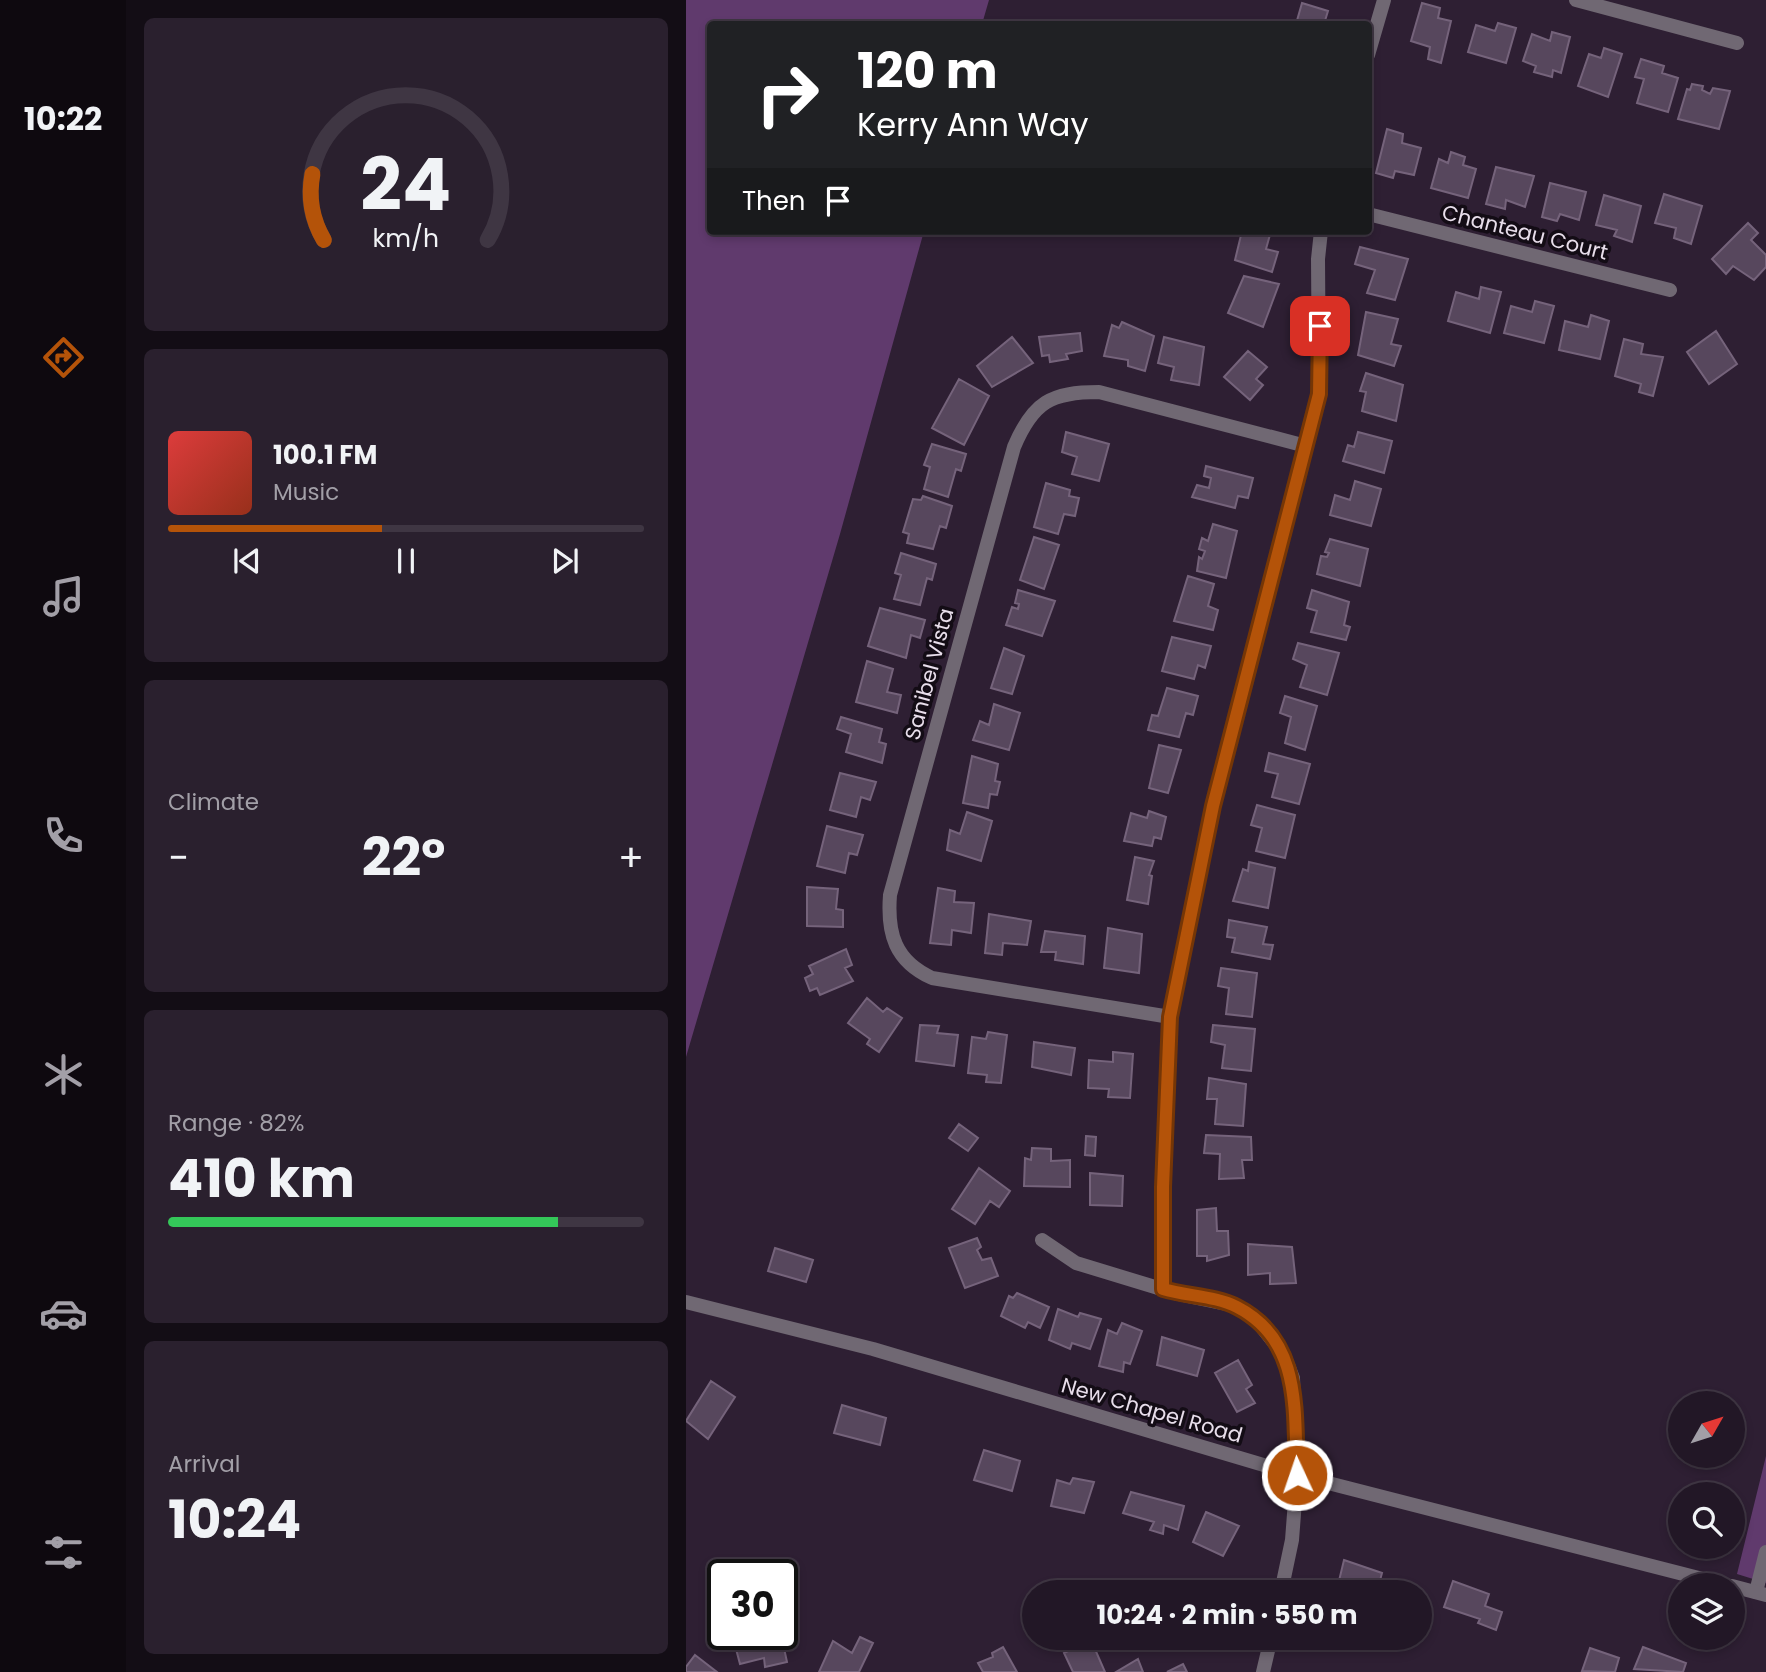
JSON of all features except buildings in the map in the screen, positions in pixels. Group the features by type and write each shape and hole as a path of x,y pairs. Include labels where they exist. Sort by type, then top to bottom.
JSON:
{"street":[{"path":"1372,41 1384,0"},
{"path":"1576,0 1737,43"},
{"name":"Chanteau Court","path":"1372,215 1670,290"},
{"path":"1163,1289 1163,1187 1170,1017 1213,806 1319,394 1318,259 1321,235"},
{"name":"Sanibel Vista","path":"1170,1017 932,978 915,970 901,956 891,938 890,895 1014,447 1033,410 1051,398 1071,392 1099,392 1306,446"},
{"path":"1042,1240 1076,1264 1236,1306 1257,1321 1284,1355 1293,1378 1297,1475 1292,1540 1284,1580"},
{"name":"New Chapel Road","path":"686,1302 873,1349 1297,1475 1680,1573"},
{"path":"1761,1594 1766,1552"},
{"path":"1263,1672 1268,1650"}],"shaded area":[{"path":"686,0 989,0 983,21 707,21 707,235 923,235 840,534 686,1057"},
{"path":"1766,1456 1766,1583 1745,1576 1745,1573 1737,1573 1741,1559 1745,1559 1745,1541"}],"route":[{"path":"1297,1475 1293,1378 1284,1355 1273,1339 1257,1321 1236,1306 1163,1289 1163,1187 1170,1017 1189,913 1213,806 1319,394 1320,326"}]}
